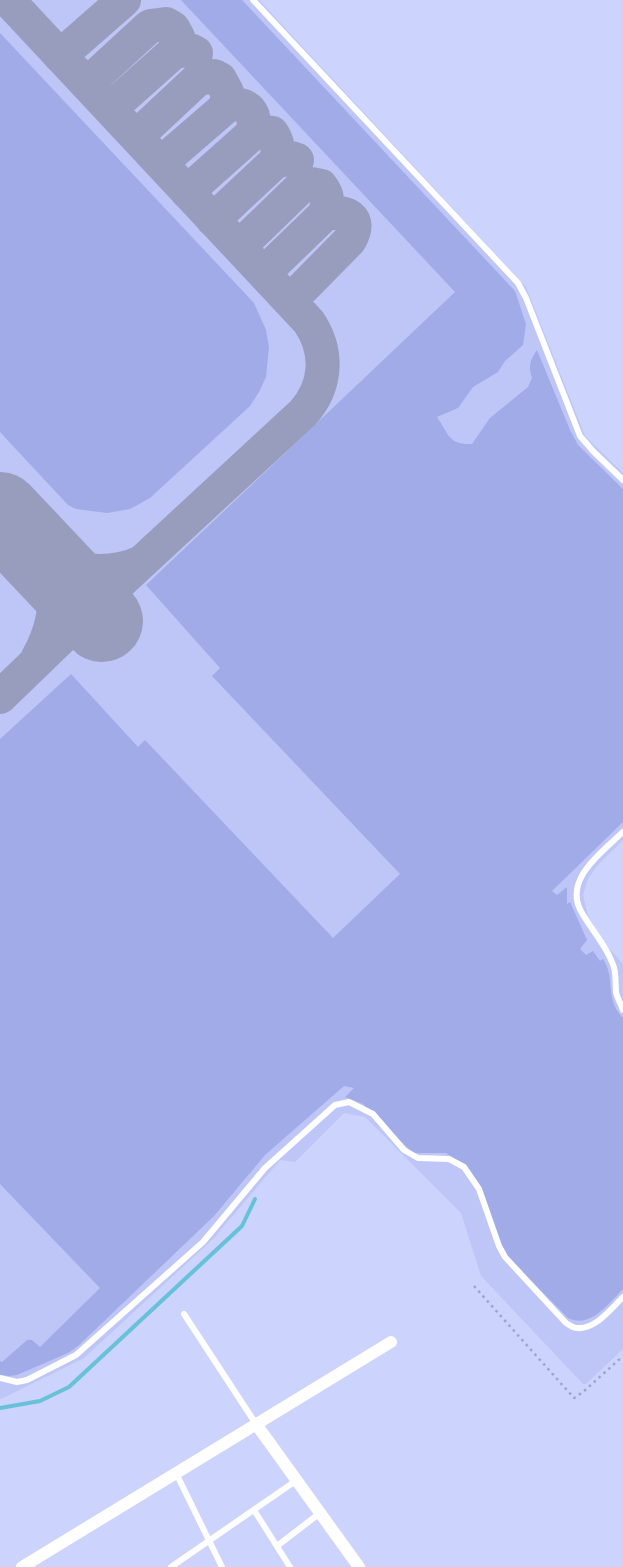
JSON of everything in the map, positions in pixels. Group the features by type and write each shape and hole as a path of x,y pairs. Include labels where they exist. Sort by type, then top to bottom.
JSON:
{"street":[{"path":"22,1567 391,1342"},
{"path":"256,1424 359,1567"}],"lane":[{"path":"253,0 518,283 526,298 580,436 623,480"},
{"path":"623,832 584,871 575,893 580,910 612,961 616,972 616,992 623,1010"},
{"path":"0,1378 17,1382 27,1380 76,1355 202,1242 264,1168 335,1105 349,1102 373,1114 404,1150 418,1158 449,1159 464,1167 479,1189 499,1246 505,1257 566,1324 578,1328 590,1325 623,1297"},
{"path":"184,1314 256,1424"},
{"path":"176,1473 222,1567"},
{"path":"171,1567 297,1480"},
{"path":"254,1510 290,1567"},
{"path":"277,1546 320,1513"}],"path":[{"path":"474,1286 574,1398 623,1356"}],"shaded area":[{"path":"0,0 259,0 526,287 585,436 623,473 623,840 596,867 588,879 583,895 588,916 605,944 623,964 623,1349 586,1384 583,1384 481,1276 461,1213 365,1117 344,1113 295,1162 280,1160 214,1238 84,1358 0,1398"},
{"path":"181,0 242,0 515,291 526,324 523,345 505,361 498,372 473,387 458,408 437,417 450,438 459,443 472,444 490,418 528,387 532,378 530,363 537,350 578,445 623,489 623,822 552,891 557,895 567,887 567,904 570,902 587,940 580,949 586,955 593,951 600,961 603,959 609,973 614,1003 617,1011 623,1018 623,1289 606,1307 592,1317 584,1320 568,1318 507,1256 502,1248 482,1189 461,1163 446,1153 413,1153 363,1104 345,1097 354,1088 344,1086 265,1155 214,1216 78,1346 68,1353 17,1375 0,1375 0,1361 2,1362 27,1340 32,1340 40,1347 100,1288 0,1184 0,739 71,674 138,747 145,740 333,938 400,874 212,676 220,668 146,585 455,292"},
{"path":"0,33 254,303 266,330 269,347 266,377 250,406 150,498 130,509 107,513 76,509 68,505 0,432"}],"waterway":[{"path":"0,1408 40,1401 69,1387 242,1226 255,1199"}],"taxiway":[{"path":"0,697 91,609 303,413 317,392 322,369 320,345 309,322 8,0"},
{"path":"60,56 124,0"},
{"path":"87,84 150,26 166,24 173,28 178,37 174,52"},
{"path":"110,109 174,52 190,50 196,53"},
{"path":"136,137 198,79 214,76 220,79 227,92 227,106"},
{"path":"161,163 227,106 241,105 250,110 254,120 252,134"},
{"path":"187,192 252,134 272,133 278,147 275,162"},
{"path":"213,220 275,162 291,158 297,160"},
{"path":"239,247 302,186 311,184 321,186 327,199 325,214"},
{"path":"264,273 325,214 340,213 350,217 355,226 350,240 290,301"},
{"path":"43,558 67,567 92,571 117,570 142,562"},
{"path":"38,657 50,630 55,600 52,577 43,558"}],"runway":[{"path":"0,513 102,621"}]}
